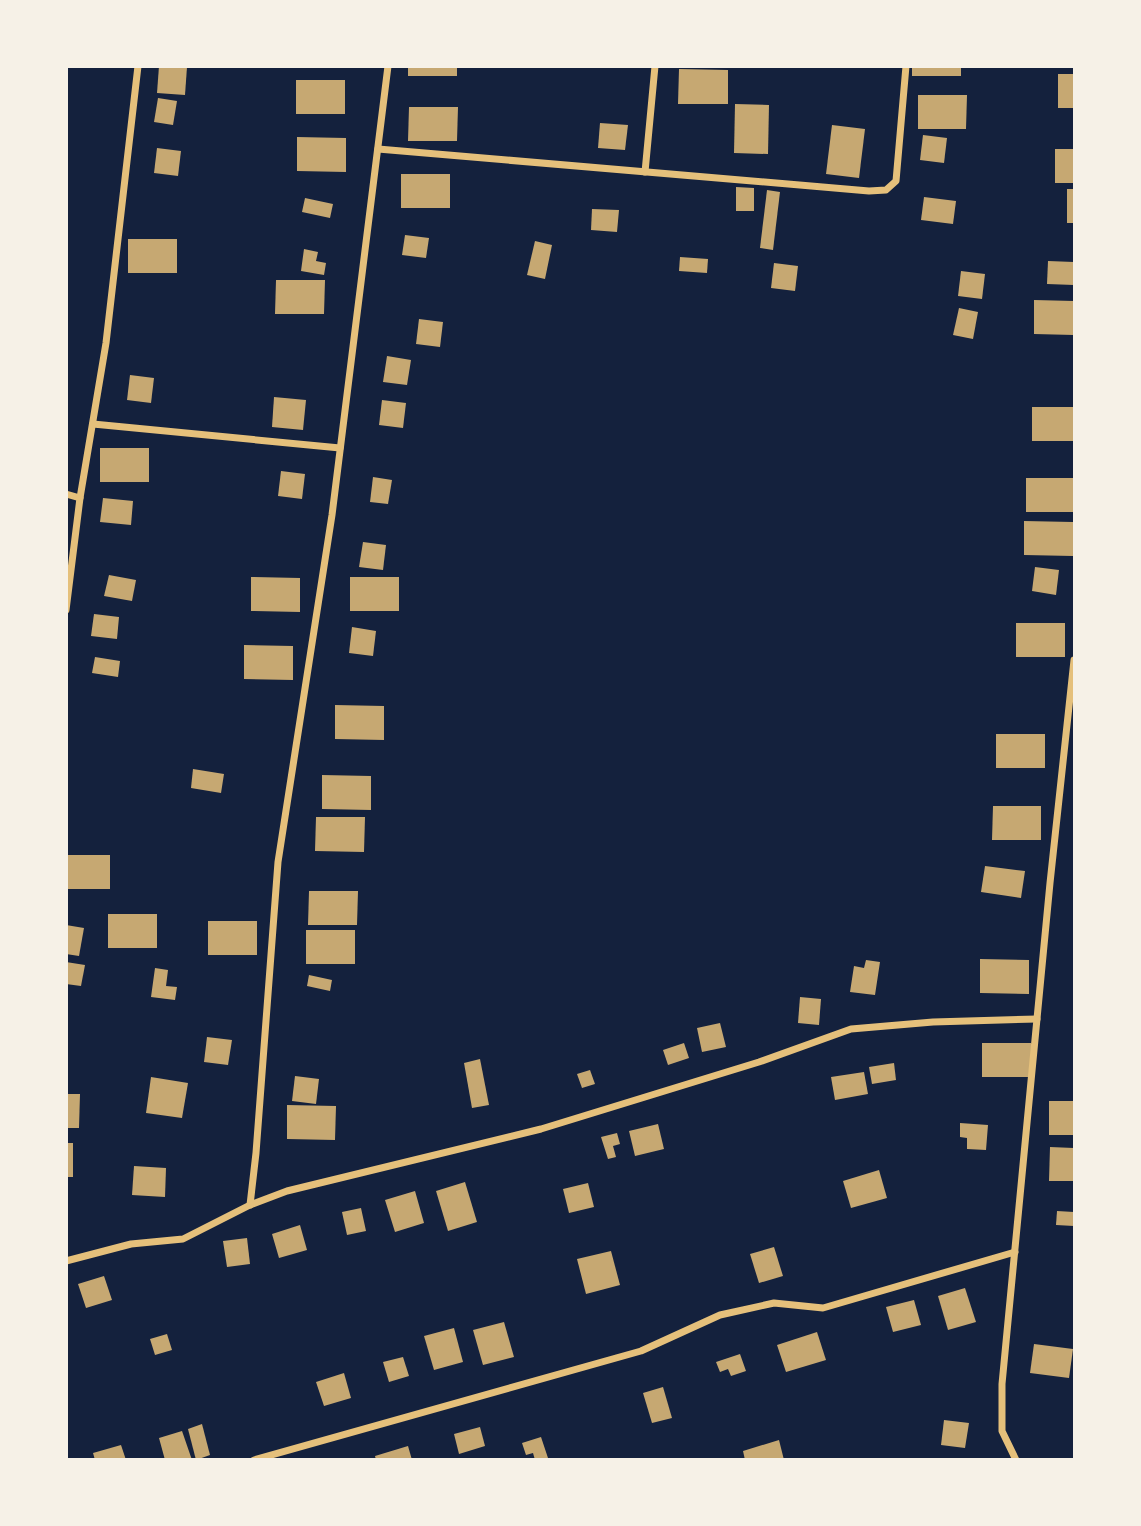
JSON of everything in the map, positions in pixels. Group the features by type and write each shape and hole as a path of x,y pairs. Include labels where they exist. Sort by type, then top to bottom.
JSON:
{"street":[{"path":"66,610 80,498 106,343 138,66"},
{"path":"250,1205 278,862 340,448 388,66"},
{"path":"645,172 655,66"},
{"path":"378,149 869,191 886,190 896,181 906,66"},
{"path":"93,424 340,448"},
{"path":"66,494 80,498"},
{"path":"1016,1460 1002,1431 1003,1384 1074,660"},
{"path":"66,1261 131,1244 183,1238 250,1205 287,1191 541,1129 759,1062 851,1029 933,1022 1037,1019"},
{"path":"254,1460 641,1351 720,1315 774,1303 823,1308 1015,1252"}],"building":[{"path":"159,66 187,67 185,95 157,93"},
{"path":"408,66 457,66 457,76 408,76"},
{"path":"912,66 961,66 961,76 912,76"},
{"path":"679,69 728,70 728,104 678,104"},
{"path":"1058,74 1074,74 1074,108 1058,108"},
{"path":"296,80 345,80 345,114 296,114"},
{"path":"918,95 967,95 966,129 918,129"},
{"path":"158,98 177,101 173,125 154,122"},
{"path":"735,104 769,105 768,154 734,153"},
{"path":"409,107 458,107 457,141 408,141"},
{"path":"600,123 628,125 625,150 598,148"},
{"path":"832,125 865,129 859,178 826,174"},
{"path":"923,135 947,138 944,163 920,160"},
{"path":"297,137 346,138 346,172 297,171"},
{"path":"157,148 181,151 178,176 154,173"},
{"path":"1055,149 1074,149 1074,183 1055,183"},
{"path":"401,174 450,174 450,208 401,208"},
{"path":"736,187 754,188 754,211 736,211"},
{"path":"1067,189 1074,189 1074,223 1067,223"},
{"path":"767,190 780,192 773,250 760,248"},
{"path":"924,197 956,201 953,224 921,220"},
{"path":"305,198 333,204 330,218 302,212"},
{"path":"592,209 619,210 617,232 591,230"},
{"path":"405,235 429,238 426,258 402,255"},
{"path":"128,239 177,239 177,273 128,273"},
{"path":"535,241 552,245 545,279 527,275"},
{"path":"304,249 318,252 316,261 326,263 324,275 301,271"},
{"path":"680,257 708,259 707,273 679,271"},
{"path":"1048,261 1074,262 1074,285 1047,284"},
{"path":"774,263 798,266 795,291 771,288"},
{"path":"961,271 985,274 982,299 958,296"},
{"path":"276,280 325,280 324,314 275,314"},
{"path":"1034,300 1074,301 1074,335 1034,334"},
{"path":"959,308 978,312 973,339 953,335"},
{"path":"419,319 443,322 440,347 416,344"},
{"path":"387,356 411,360 407,385 383,382"},
{"path":"130,375 154,378 151,403 127,400"},
{"path":"274,397 306,400 303,430 272,427"},
{"path":"382,400 406,403 403,428 379,425"},
{"path":"1032,407 1074,407 1074,441 1032,441"},
{"path":"100,448 149,448 149,482 100,482"},
{"path":"281,471 305,474 302,499 278,496"},
{"path":"373,477 392,480 388,504 370,502"},
{"path":"1026,478 1074,478 1074,512 1026,512"},
{"path":"103,498 133,501 131,525 100,522"},
{"path":"1024,521 1073,522 1073,556 1024,555"},
{"path":"363,542 386,545 383,570 359,567"},
{"path":"1035,567 1059,570 1056,595 1032,591"},
{"path":"109,575 136,580 132,601 104,596"},
{"path":"251,577 300,578 300,612 251,611"},
{"path":"350,577 399,577 399,611 350,611"},
{"path":"94,614 119,617 117,639 91,636"},
{"path":"1016,623 1065,623 1065,657 1016,657"},
{"path":"352,627 376,631 373,656 349,653"},
{"path":"244,645 293,646 293,680 244,679"},
{"path":"95,657 120,661 118,677 92,673"},
{"path":"335,705 384,706 384,740 335,739"},
{"path":"996,734 1045,734 1045,768 996,768"},
{"path":"193,769 224,774 221,793 191,788"},
{"path":"322,775 371,776 371,810 322,809"},
{"path":"993,806 1041,806 1041,840 992,840"},
{"path":"316,817 365,817 364,852 315,851"},
{"path":"66,855 110,855 110,889 66,889"},
{"path":"985,866 1025,871 1021,898 981,892"},
{"path":"309,891 358,891 357,925 308,925"},
{"path":"108,914 157,914 157,948 108,948"},
{"path":"208,921 257,921 257,955 208,955"},
{"path":"66,925 84,928 79,956 66,954"},
{"path":"306,930 355,930 355,964 306,964"},
{"path":"980,959 1029,960 1029,994 980,993"},
{"path":"866,960 880,962 875,995 850,992 854,966 864,968"},
{"path":"66,962 85,965 81,986 66,984"},
{"path":"155,968 168,970 166,986 177,987 175,1000 151,997"},
{"path":"309,975 332,980 330,991 307,986"},
{"path":"800,997 821,999 819,1025 798,1023"},
{"path":"720,1023 726,1047 702,1052 697,1028"},
{"path":"207,1037 232,1040 228,1065 204,1062"},
{"path":"684,1043 689,1058 668,1065 663,1050"},
{"path":"982,1043 1031,1043 1031,1077 982,1077"},
{"path":"480,1059 489,1105 472,1108 464,1063"},
{"path":"894,1063 896,1080 872,1084 869,1067"},
{"path":"590,1070 595,1084 582,1088 577,1074"},
{"path":"864,1072 868,1094 835,1100 831,1077"},
{"path":"295,1076 319,1079 316,1104 292,1101"},
{"path":"151,1077 188,1083 182,1118 146,1113"},
{"path":"66,1094 80,1094 79,1128 66,1128"},
{"path":"1049,1101 1074,1101 1074,1135 1049,1135"},
{"path":"287,1105 336,1106 335,1140 287,1139"},
{"path":"960,1123 988,1125 986,1150 967,1149 967,1138 960,1137"},
{"path":"658,1124 664,1149 635,1156 629,1131"},
{"path":"617,1133 620,1144 613,1146 616,1157 608,1159 601,1137"},
{"path":"66,1143 73,1143 73,1177 66,1177"},
{"path":"1050,1147 1074,1148 1074,1181 1049,1181"},
{"path":"134,1166 166,1168 165,1197 132,1195"},
{"path":"879,1170 887,1198 851,1208 843,1181"},
{"path":"465,1182 477,1222 448,1231 436,1191"},
{"path":"588,1183 594,1207 569,1213 563,1189"},
{"path":"415,1191 424,1223 395,1232 385,1200"},
{"path":"361,1208 366,1231 347,1235 342,1212"},
{"path":"1057,1211 1074,1212 1074,1226 1056,1225"},
{"path":"300,1225 307,1250 279,1258 272,1234"},
{"path":"247,1238 250,1264 227,1267 223,1241"},
{"path":"774,1247 783,1276 759,1283 750,1254"},
{"path":"611,1251 620,1285 586,1294 577,1259"},
{"path":"104,1276 112,1300 86,1308 78,1284"},
{"path":"965,1288 976,1322 948,1330 938,1296"},
{"path":"914,1300 921,1325 893,1332 886,1307"},
{"path":"504,1322 514,1357 483,1365 473,1330"},
{"path":"454,1328 463,1362 434,1370 424,1336"},
{"path":"817,1332 826,1360 786,1372 777,1345"},
{"path":"167,1334 172,1350 155,1355 150,1339"},
{"path":"1034,1344 1073,1349 1069,1378 1030,1373"},
{"path":"740,1354 746,1371 731,1376 728,1369 720,1372 716,1362"},
{"path":"403,1357 409,1376 389,1382 383,1362"},
{"path":"344,1373 351,1398 324,1406 316,1382"},
{"path":"663,1387 672,1418 652,1423 643,1393"},
{"path":"944,1420 969,1423 965,1448 941,1445"},
{"path":"202,1424 210,1455 196,1460 188,1429"},
{"path":"480,1427 485,1446 459,1454 454,1434"},
{"path":"182,1431 192,1460 165,1460 159,1438"},
{"path":"541,1437 548,1458 535,1460 533,1453 526,1455 522,1443"},
{"path":"779,1440 784,1460 745,1460 743,1451"},
{"path":"121,1445 126,1460 95,1460 93,1453"},
{"path":"408,1446 412,1460 376,1460 375,1456"}]}
